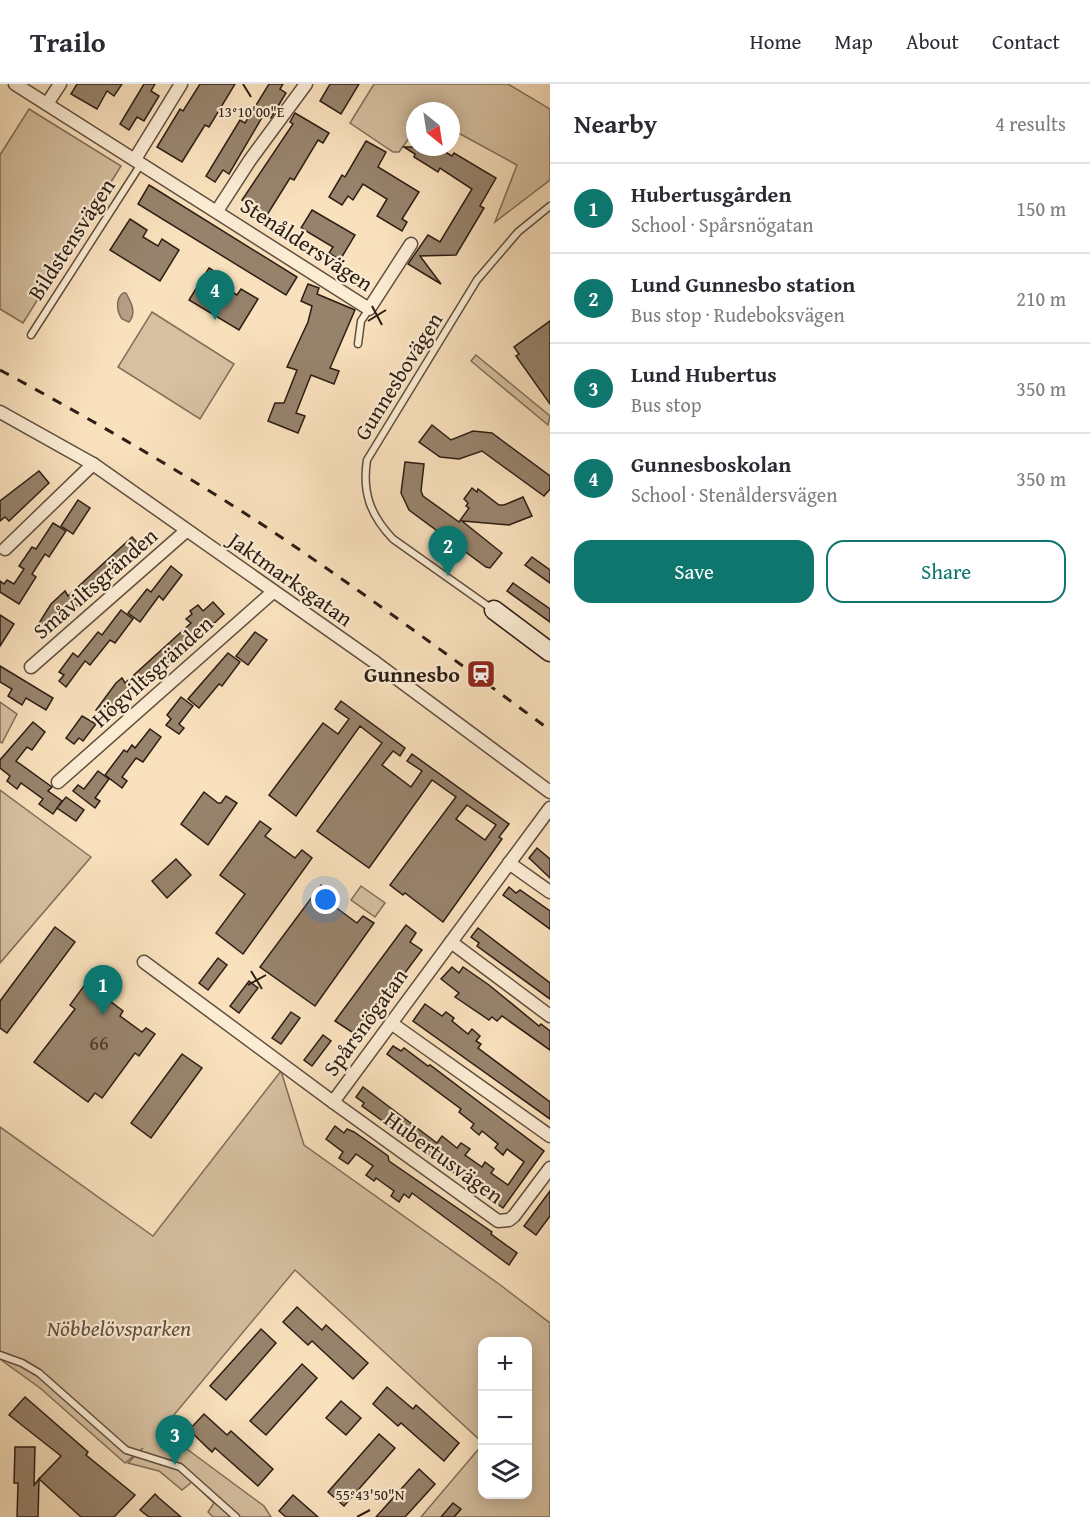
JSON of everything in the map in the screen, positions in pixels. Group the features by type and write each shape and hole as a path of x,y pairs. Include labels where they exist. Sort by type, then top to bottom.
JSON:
{"street":[{"name":"Stenåldersvägen","path":"15,84 369,309 411,244"},
{"path":"47,104 60,84"},
{"path":"138,161 181,84"},
{"name":"Stenåldersvägen","path":"217,211 250,160 306,84"},
{"name":"Jaktmarksgatan","path":"0,412 93,464 334,634 550,792"},
{"path":"5,549 93,464"},
{"name":"Småviltsgränden","path":"31,667 186,531"},
{"name":"Högviltsgränden","path":"58,782 273,592"},
{"path":"494,610 550,652"},
{"name":"Spårsnögatan","path":"144,962 333,1102 550,808"},
{"path":"509,863 550,892"},
{"path":"451,942 550,1016"},
{"path":"391,1023 550,1136"},
{"name":"Hubertusvägen","path":"333,1102 498,1221 509,1220 514,1216 550,1168"}],"lane":[{"name":"Bildstensvägen","path":"31,335 138,161"},
{"name":"Gunnesbovägen","path":"494,610 393,539 380,525 370,508 365,472 368,460 477,280 518,232 550,206"},
{"path":"358,344 362,321 369,309"},
{"path":"0,1355 22,1362 39,1373 126,1450 137,1456 180,1467 236,1517"}],"green space":[{"path":"374,84 508,84 550,109 550,180 495,222 517,165 460,134 460,102 406,102 406,142 399,152 393,152 350,123"},
{"path":"29,109 121,166 23,323 0,309 0,155"},
{"path":"152,312 234,364 200,419 118,367"},
{"path":"476,355 550,416 548,425 471,361"},
{"path":"0,702 17,714 2,743 0,742"},
{"path":"0,790 91,857 0,963"},
{"path":"361,886 385,903 375,917 351,900"},
{"name":"Nöbbelövsparken","path":"281,1071 304,1145 550,1323 550,1517 421,1517 478,1450 478,1499 532,1499 532,1337 478,1337 478,1438 295,1270 158,1434 162,1431 168,1435 264,1506 271,1517 213,1517 208,1512 214,1503 192,1482 182,1490 159,1471 128,1463 143,1448 125,1463 40,1388 0,1359 0,1127 153,1236"}],"shaded area":[{"path":"123,293 126,293 132,308 133,315 129,322 122,319 118,309 118,302"}],"building":[{"path":"77,84 122,84 114,96 107,91 97,109 71,94"},
{"path":"144,84 155,84 151,91 159,96 144,121 137,117 129,130 120,124"},
{"path":"200,84 235,84 209,127 205,125 182,162 157,147 180,109 183,111"},
{"path":"269,84 283,84 280,89 286,93 271,118 264,114 229,174 223,170 215,182 206,176 240,120 245,123"},
{"path":"330,84 359,84 341,114 320,101"},
{"path":"295,113 329,133 323,143 318,140 294,180 290,178 267,215 242,200 293,124 290,122"},
{"path":"366,141 386,152 378,167 419,192 402,219 407,222 402,231 377,216 387,199 363,184 353,200 348,196 342,205 329,197 342,175 345,177"},
{"path":"459,156 496,178 480,206 484,208 456,255 420,256 441,284 408,264 428,235 440,242 472,189 440,168 438,172 414,157"},
{"path":"149,185 297,277 286,295 138,204"},
{"path":"312,210 355,235 340,260 329,253 333,247 301,228"},
{"path":"130,219 147,230 143,237 158,246 162,239 179,250 160,281 110,250"},
{"path":"209,268 226,279 222,286 237,295 241,289 258,299 239,330 189,300"},
{"path":"308,284 319,288 317,294 355,310 330,368 339,371 334,384 311,375 296,413 305,416 298,433 268,421 275,403 284,403 297,370 287,367 308,322 312,306 301,301"},
{"path":"550,321 550,404 516,356 519,354 514,347"},
{"path":"432,425 451,440 473,431 492,433 550,476 550,489 544,496 482,451 459,459 440,457 419,442"},
{"path":"405,462 424,464 421,491 423,496 459,522 469,508 464,499 472,488 477,492 478,489 499,505 523,497 532,516 509,525 462,521 502,553 490,568 486,567 409,510 401,493"},
{"path":"39,471 49,483 9,521 5,517 0,521 0,501"},
{"path":"78,500 90,508 73,534 61,526"},
{"path":"53,523 66,531 49,557 45,554 32,574 36,577 19,604 0,592 0,581 4,584 7,580 14,584 24,569 19,566 32,547 36,549"},
{"path":"132,537 143,549 79,608 75,603 63,614 53,630 48,627 44,634 36,628 51,604 65,591 68,596"},
{"path":"532,557 550,570 550,583 525,565"},
{"path":"171,566 182,575 163,600 159,596 140,622 128,613 147,589 151,592"},
{"path":"513,583 550,609 550,622 507,591"},
{"path":"213,602 224,614 177,658 136,695 131,690 109,719 96,710 116,683 122,678 125,683 191,623 186,619 192,614 190,611 198,605 203,611"},
{"path":"121,610 133,619 115,643 110,640 90,665 85,661 66,687 59,681 64,675 59,672 73,653 78,657 98,632 102,635"},
{"path":"0,615 14,624 0,646"},
{"path":"255,632 267,640 248,665 236,656"},
{"path":"228,653 240,662 222,686 219,684 199,708 188,699"},
{"path":"0,666 53,698 46,710 26,698 22,705 8,696 12,689 0,682"},
{"path":"181,697 193,706 179,724 184,728 179,734 166,725 171,719 167,715"},
{"path":"341,701 405,748 400,756 393,751 382,765 411,787 422,771 407,761 412,754 509,824 499,837 502,839 443,922 405,893 403,895 390,885 456,797 432,780 369,868 317,831 382,743 360,726 296,816 269,795 323,723 338,734 349,719 335,709","holes":["467,805 496,825 485,840 456,819"]},
{"path":"82,716 96,724 83,741 79,738 74,744 66,738"},
{"path":"33,722 45,732 32,750 27,747 16,761 52,787 48,791 62,801 53,814 39,804 43,799 21,783 17,789 7,781 10,776 0,768 0,760"},
{"path":"150,729 161,737 143,762 136,758 122,777 127,781 122,788 105,775 124,750 127,752 132,745 135,748"},
{"path":"98,771 109,779 95,798 100,801 95,808 73,791 78,785 84,789"},
{"path":"204,792 218,803 221,803 226,796 237,803 208,845 181,824"},
{"path":"66,797 84,810 76,821 57,808"},
{"path":"260,821 271,829 265,836 295,858 302,850 312,858 243,954 216,933 245,894 220,875"},
{"path":"537,848 550,859 550,878 529,858"},
{"path":"176,859 191,875 167,898 152,881"},
{"path":"321,885 332,893 326,900 357,923 363,916 374,923 315,1006 260,967"},
{"path":"509,887 516,893 520,890 550,911 550,929 503,895"},
{"path":"406,925 416,933 410,942 422,950 358,1036 335,1021"},
{"path":"55,927 75,942 7,1033 0,1028 0,1001"},
{"path":"478,928 550,983 550,999 477,946 479,943 471,937"},
{"path":"218,958 227,965 208,990 199,983"},
{"path":"452,967 459,973 463,967 539,1026 541,1024 550,1031 550,1050 502,1016 497,1021 492,1017 489,1020 455,997 459,993 441,979"},
{"path":"249,981 258,988 239,1013 230,1006"},
{"path":"86,983 123,1011 120,1016 142,1032 146,1028 155,1034 139,1056 135,1053 102,1098 95,1093 88,1102 34,1062 75,1009 70,1005"},
{"path":"425,1004 442,1016 446,1012 454,1018 452,1021 468,1034 472,1029 480,1036 476,1041 481,1044 478,1048 550,1102 550,1119 413,1021"},
{"path":"291,1012 300,1018 281,1044 272,1038"},
{"path":"323,1035 331,1041 312,1066 304,1060"},
{"path":"393,1046 401,1051 404,1048 428,1066 430,1065 544,1151 503,1208 362,1106 364,1103 356,1097 363,1087 437,1143 442,1136 457,1148 461,1143 470,1149 465,1155 482,1167 485,1162 494,1169 491,1173 508,1185 524,1162 507,1149 503,1155 495,1148 498,1144 482,1131 479,1135 471,1128 474,1124 459,1112 461,1109 387,1054"},
{"path":"182,1054 202,1068 151,1138 131,1123"},
{"path":"335,1126 344,1133 347,1129 354,1132 388,1156 389,1161 492,1232 491,1234 517,1253 509,1265 412,1193 409,1198 404,1194 399,1202 391,1196 394,1191 376,1178 374,1181 366,1175 373,1166 356,1154 348,1164 339,1158 343,1152 326,1139"},
{"path":"550,1191 550,1216 536,1235 524,1226"},
{"path":"297,1307 322,1330 326,1325 368,1363 353,1379 312,1341 308,1345 283,1322"},
{"path":"261,1329 276,1343 226,1400 210,1386"},
{"path":"302,1364 317,1378 266,1435 250,1421"},
{"path":"387,1387 413,1409 416,1405 459,1443 444,1461 401,1423 398,1426 373,1404"},
{"path":"25,1397 88,1452 86,1455 135,1495 114,1517 81,1517 39,1479 61,1456 9,1415"},
{"path":"341,1401 361,1418 346,1435 326,1418"},
{"path":"204,1414 227,1435 231,1431 273,1469 258,1486 215,1448 212,1452 189,1430"},
{"path":"379,1434 395,1448 344,1506 328,1492"},
{"path":"15,1447 35,1447 34,1485 39,1479 38,1517 17,1517 18,1483 14,1483"},
{"path":"419,1469 435,1484 405,1517 376,1517"},
{"path":"155,1494 181,1517 149,1517 140,1510"},
{"path":"293,1495 318,1517 286,1517 279,1511"},
{"path":"453,1503 461,1509 454,1517 441,1517"}],"railway":[{"path":"0,370 135,446 266,527 550,730"}],"place":[{"name":"Gunnesboskolan","path":"215,320"},
{"name":"Lund Gunnesbo station","path":"448,576"},
{"name":"Gunnesbo","path":"481,674"},
{"name":"Hubertusgården","path":"103,1015"},
{"name":"Lund Hubertus","path":"175,1465"}]}
